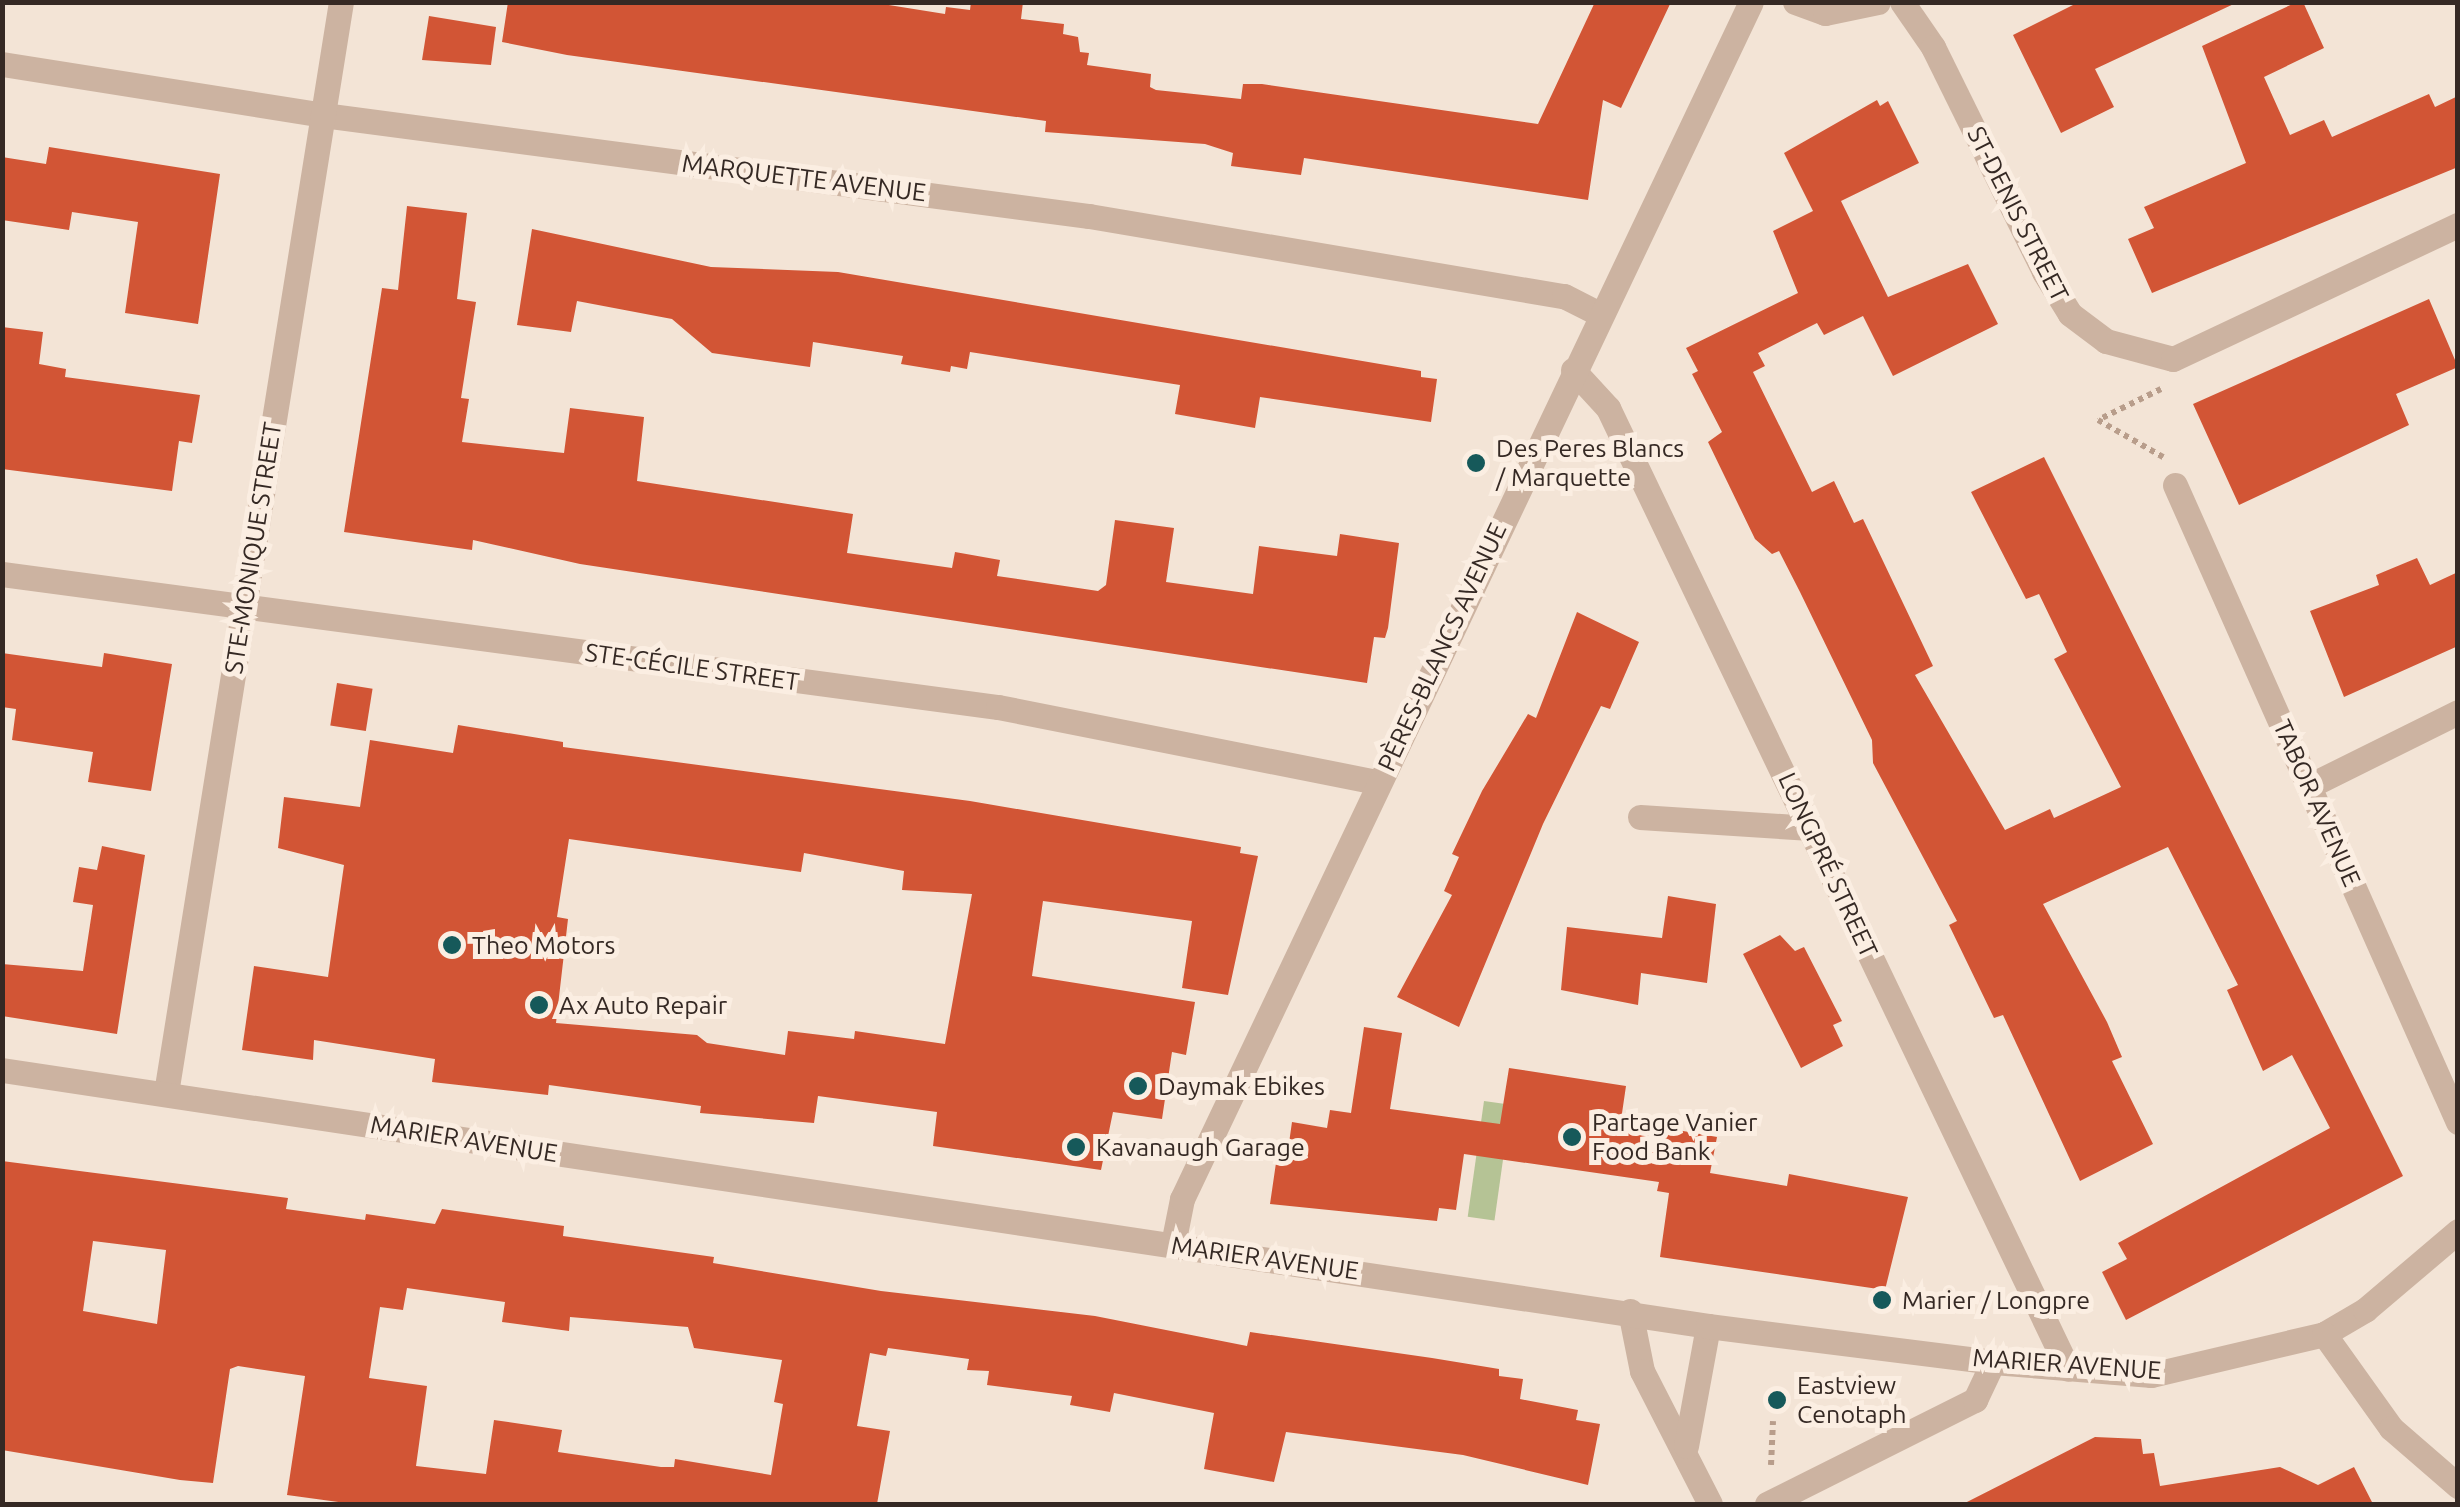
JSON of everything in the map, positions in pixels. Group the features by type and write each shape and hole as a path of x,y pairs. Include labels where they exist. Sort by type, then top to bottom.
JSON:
{"street":[{"name":"STE-MONIQUE STREET","path":"166,1094 341,2"},
{"name":"PÈRES-BLANCS AVENUE","path":"1173,1244 1182,1199 1599,314 1752,2"},
{"path":"1795,2 1825,13 1878,2"},
{"name":"ST-DENIS STREET","path":"1902,2 1933,47 2044,272 2070,314 2106,341 2173,359 2458,225"},
{"name":"MARQUETTE AVENUE","path":"2,64 323,115 1089,216 1564,296 1599,314"},
{"name":"LONGPRÉ STREET","path":"1573,370 1608,408 2068,1369"},
{"name":"TABOR AVENUE","path":"2176,485 2458,1122"},
{"name":"STE-CÉCILE STREET","path":"2,574 998,707 1378,782"},
{"path":"2309,786 2458,712"},
{"path":"1640,818 1811,828"},
{"name":"MARIER AVENUE","path":"2,1070 1630,1311 1708,1326 1992,1362 2151,1375 2324,1334 2365,1310 2458,1231"},
{"path":"1630,1311 1642,1371 1686,1446 1710,1504"},
{"path":"1686,1446 1708,1326"},
{"path":"2324,1334 2391,1428 2458,1486"},
{"path":"1768,1504 1975,1400 1992,1362"}],"path":[{"path":"2127,400 2098,420 2176,464 2176,485"},
{"path":"1770,1472 1773,1421"}],"green space":[{"path":"1484,1101 1511,1105 1494,1221 1468,1217"}],"building":[{"path":"508,2 870,2 945,14 946,7 970,10 971,2 1023,2 1021,19 1064,24 1063,34 1078,37 1080,52 1089,53 1087,65 1151,74 1150,87 1156,90 1241,99 1243,84 1262,84 1538,124 1595,2 1671,2 1621,108 1603,100 1588,200 1304,158 1301,175 1231,166 1233,153 1205,144 1045,132 1046,121 567,55 502,42"},
{"path":"2079,2 2238,2 2095,69 2114,107 2061,133 2013,35"},
{"path":"2303,2 2324,48 2264,77 2290,135 2324,120 2332,137 2429,94 2435,107 2458,96 2458,167 2152,293 2128,239 2154,228 2144,207 2246,163 2202,46"},
{"path":"429,16 496,27 491,65 422,60"},
{"path":"1877,100 1880,106 1888,101 1919,163 1841,201 1888,297 1968,264 1998,324 1893,376 1863,316 1824,335 1817,323 1758,353 1765,366 1753,372 1812,492 1834,481 1854,523 1863,519 1933,666 1915,675 2005,830 2050,809 2054,818 2121,787 2054,659 2067,652 2039,594 2026,599 1971,492 2044,457 2403,1176 2126,1320 2102,1272 2127,1259 2118,1243 2330,1128 2292,1055 2263,1071 2227,990 2238,985 2168,847 2043,904 2107,1022 2122,1057 2112,1061 2153,1144 2080,1181 2003,1015 1994,1018 1949,925 1957,921 1873,763 1872,740 1800,592 1779,551 1772,554 1755,539 1708,442 1722,432 1692,374 1698,371 1686,348 1798,293 1773,231 1813,211 1784,153"},
{"path":"49,147 220,174 198,324 125,313 138,222 72,212 69,230 2,220 2,157 46,164"},
{"path":"407,206 467,213 457,299 476,302 461,398 469,399 462,442 564,453 570,408 644,417 637,481 853,514 847,553 952,568 955,552 1000,560 997,576 1098,591 1106,585 1115,520 1174,528 1166,582 1253,594 1259,546 1337,556 1340,534 1399,543 1388,628 1385,638 1374,637 1367,683 580,564 473,540 472,550 344,532 382,288 398,290"},
{"path":"532,229 711,267 838,272 1421,371 1421,377 1437,379 1431,422 1260,397 1255,428 1175,414 1180,385 970,352 967,369 951,366 950,372 901,364 903,356 813,342 810,367 712,353 672,319 577,301 571,332 517,325"},
{"path":"2429,299 2458,367 2396,394 2409,425 2239,505 2193,404"},
{"path":"2,327 43,332 39,364 66,369 65,377 200,395 192,443 179,441 172,491 2,469"},
{"path":"2417,558 2430,585 2458,572 2458,646 2344,697 2310,611 2379,585 2376,575"},
{"path":"1577,612 1639,642 1610,709 1601,706 1543,824 1459,1027 1397,997 1452,895 1444,891 1459,857 1452,854 1482,791 1528,714 1536,718"},
{"path":"2,653 102,667 104,653 172,664 151,791 88,782 93,752 12,740 16,709 2,707"},
{"path":"337,683 373,689 366,731 330,725"},
{"path":"458,725 563,742 563,747 970,801 1241,847 1240,853 1258,856 1228,995 1182,988 1192,921 1043,901 1032,976 1195,1002 1186,1055 1172,1052 1162,1119 1113,1112 1101,1170 933,1146 937,1112 818,1096 814,1123 700,1113 701,1106 549,1085 548,1095 432,1082 435,1059 314,1040 313,1060 242,1050 254,966 328,977 344,865 278,848 284,797 360,807 370,740 453,753","holes":["569,839 801,872 804,853 904,871 902,890 972,894 945,1044 855,1031 854,1039 788,1031 785,1055 707,1043 697,1035 556,1023 568,919 557,917"]},
{"path":"102,846 145,855 117,1034 2,1016 2,964 83,971 93,905 73,902 79,867 97,870"},
{"path":"1668,896 1716,904 1707,983 1641,973 1638,1005 1561,990 1567,927 1662,938"},
{"path":"1780,935 1795,951 1804,947 1842,1021 1833,1025 1843,1046 1801,1068 1743,954"},
{"path":"1364,1027 1402,1033 1390,1109 1500,1124 1509,1068 1626,1086 1621,1120 1717,1137 1710,1173 1787,1186 1789,1174 1908,1197 1885,1290 1660,1257 1669,1193 1657,1191 1659,1182 1464,1154 1456,1210 1439,1208 1437,1221 1270,1204 1277,1156 1287,1157 1292,1122 1327,1128 1330,1110 1351,1113"},
{"path":"2,1161 288,1198 286,1209 365,1220 366,1214 435,1224 442,1209 564,1226 563,1236 714,1257 713,1263 881,1291 1095,1316 1247,1346 1250,1332 1499,1369 1499,1376 1523,1379 1520,1399 1578,1410 1576,1420 1600,1424 1588,1485 1463,1455 1286,1432 1274,1482 1204,1469 1214,1413 1114,1393 1110,1412 1070,1405 1072,1396 987,1385 989,1371 967,1370 969,1359 888,1348 886,1356 870,1353 857,1426 890,1431 877,1504 353,1504 287,1495 305,1376 238,1366 230,1369 213,1483 2,1450","holes":["93,1241 166,1250 157,1324 83,1311","407,1288 505,1302 502,1322 569,1331 570,1317 688,1327 694,1348 782,1360 774,1402 783,1404 771,1475 675,1459 674,1467 661,1467 558,1452 562,1430 494,1420 486,1474 416,1466 427,1386 369,1378 380,1307 403,1310"]},
{"path":"2095,1437 2141,1439 2143,1454 2154,1453 2160,1486 2280,1467 2318,1485 2354,1467 2373,1504 1963,1504"}],"place":[{"name":"Des Peres Blancs / Marquette","path":"1476,463"},
{"name":"Theo Motors","path":"452,945"},
{"name":"Ax Auto Repair","path":"539,1005"},
{"name":"Daymak Ebikes","path":"1138,1086"},
{"name":"Partage Vanier Food Bank","path":"1572,1137"},
{"name":"Kavanaugh Garage","path":"1076,1147"},
{"name":"Marier / Longpre","path":"1882,1300"},
{"name":"Eastview Cenotaph","path":"1777,1400"}]}
